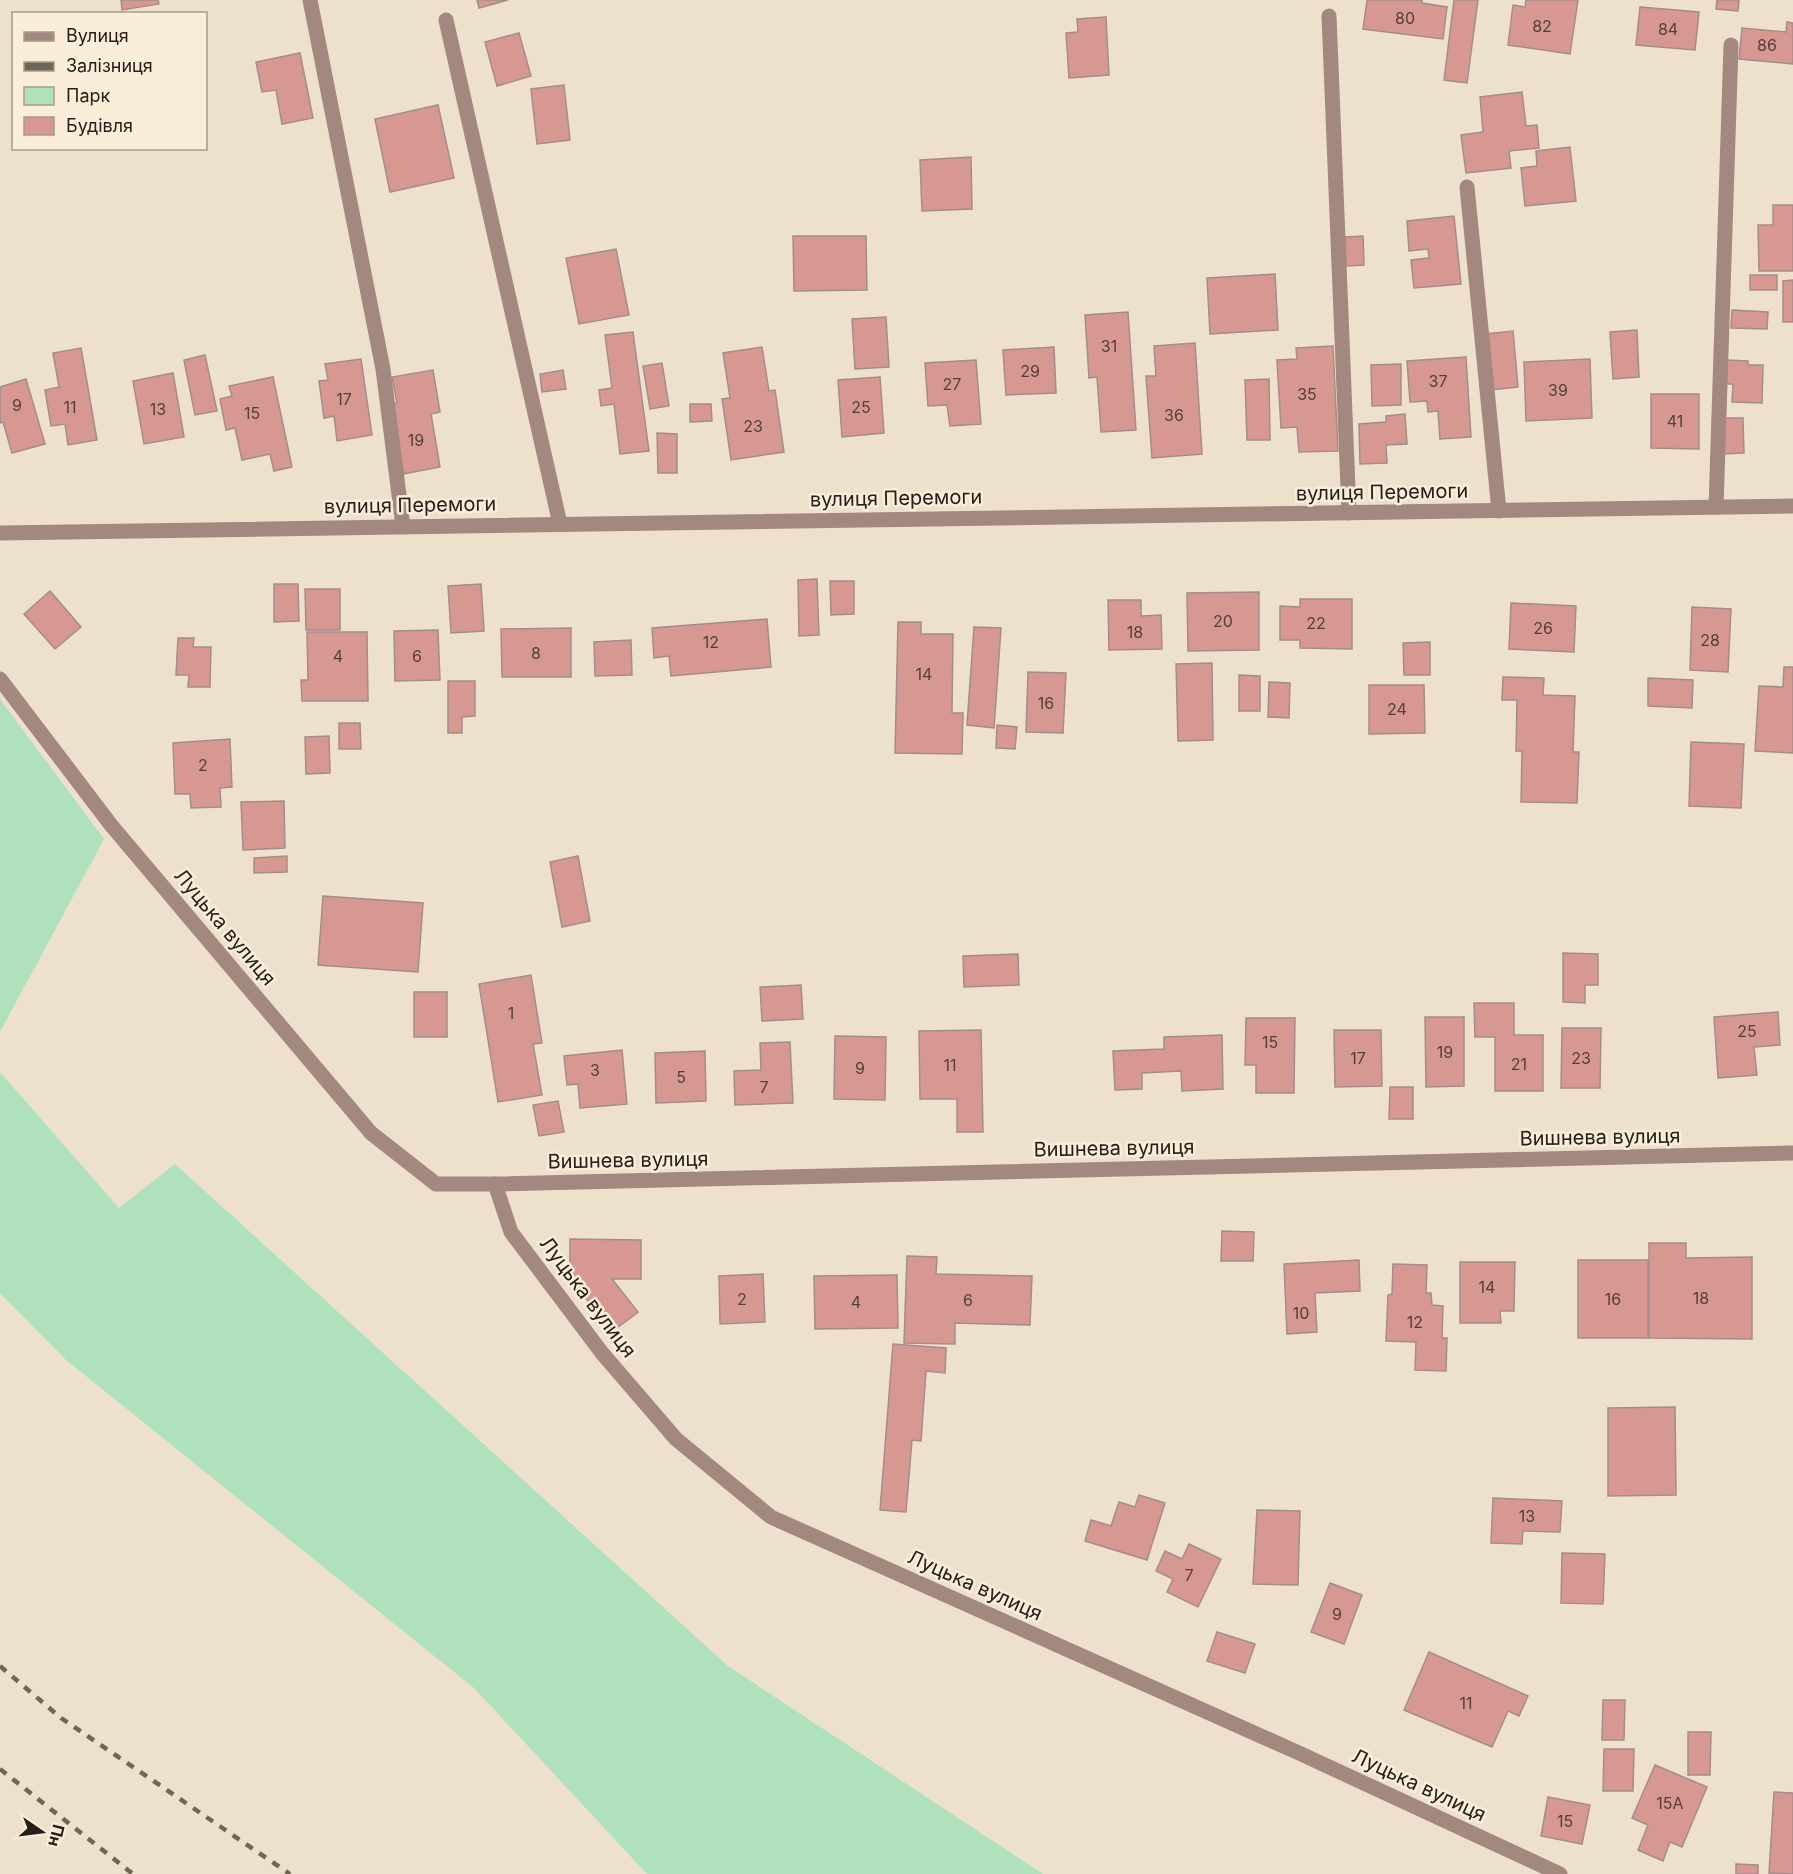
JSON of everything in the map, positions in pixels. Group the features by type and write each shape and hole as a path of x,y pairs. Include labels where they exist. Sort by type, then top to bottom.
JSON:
{"street":[{"path":"310,0 382,369 403,526"},
{"path":"1329,16 1349,513"},
{"path":"446,20 560,524"},
{"path":"1716,507 1731,45"},
{"path":"1467,187 1499,511"},
{"name":"вулиця Перемоги","path":"0,533 1793,506"},
{"name":"Луцька вулиця","path":"0,679 111,825 371,1133 436,1184"},
{"name":"Вишнева вулиця","path":"436,1184 1793,1153"},
{"name":"Луцька вулиця","path":"495,1184 511,1232 602,1353 676,1439 771,1517 1299,1752 1560,1874"}],"green space":[{"path":"0,699 104,839 0,1032"},
{"path":"0,1072 119,1208 175,1164 728,1666 1043,1874 647,1874 474,1688 66,1360 0,1293"}],"building":[{"path":"121,0 158,0 159,4 122,10"},
{"path":"477,0 508,0 479,8"},
{"path":"1367,0 1422,0 1422,3 1447,7 1443,39 1363,29"},
{"path":"1454,0 1478,0 1467,83 1444,80"},
{"path":"1526,0 1578,0 1570,54 1508,45 1513,5 1525,7"},
{"path":"1717,0 1739,0 1738,11 1716,9"},
{"path":"1640,7 1699,12 1695,50 1636,45"},
{"path":"1106,17 1109,75 1069,78 1066,33 1078,32 1077,19"},
{"path":"1787,22 1793,23 1793,64 1739,59 1742,28 1786,32"},
{"path":"519,33 531,76 497,86 485,42"},
{"path":"300,53 313,118 282,124 276,90 262,92 256,62"},
{"path":"564,85 570,140 537,144 531,89"},
{"path":"1522,92 1526,126 1537,125 1539,148 1509,151 1511,168 1466,173 1461,135 1483,132 1480,97"},
{"path":"438,105 454,178 390,192 375,119"},
{"path":"1570,147 1576,201 1525,206 1521,168 1537,166 1536,151"},
{"path":"971,157 972,209 922,211 920,160"},
{"path":"1773,205 1793,205 1793,271 1759,271 1758,225 1773,225"},
{"path":"1454,216 1461,284 1414,288 1411,260 1429,258 1428,249 1409,251 1407,221"},
{"path":"793,236 866,236 867,290 794,291"},
{"path":"1363,236 1364,265 1346,266 1345,237"},
{"path":"616,249 629,315 579,324 566,258"},
{"path":"1275,274 1278,330 1210,334 1207,278"},
{"path":"1750,275 1777,275 1777,290 1750,290"},
{"path":"1793,280 1793,322 1783,322 1783,281"},
{"path":"1732,310 1768,312 1767,329 1731,328"},
{"path":"1128,312 1136,430 1101,432 1097,377 1089,378 1085,315"},
{"path":"886,317 889,367 855,369 852,319"},
{"path":"1637,330 1639,377 1613,379 1610,332"},
{"path":"1513,331 1518,387 1490,390 1485,334"},
{"path":"633,332 649,451 620,454 614,404 601,406 599,390 612,388 605,335"},
{"path":"1195,343 1202,454 1152,458 1146,376 1156,376 1154,346"},
{"path":"1333,346 1338,451 1299,452 1297,427 1281,428 1277,360 1297,359 1296,348"},
{"path":"762,347 769,391 775,390 784,452 731,460 722,399 730,398 723,353"},
{"path":"1054,347 1056,393 1006,395 1003,350"},
{"path":"81,348 97,440 68,445 65,424 51,426 45,390 59,387 53,353"},
{"path":"205,355 217,411 195,415 184,360"},
{"path":"1466,357 1471,437 1440,439 1438,411 1428,412 1427,401 1410,402 1407,361"},
{"path":"361,359 372,435 337,441 334,416 324,418 319,381 328,380 325,364"},
{"path":"1590,359 1592,418 1526,421 1524,362"},
{"path":"976,360 981,424 950,426 947,405 928,406 925,363"},
{"path":"1727,360 1748,361 1748,365 1763,365 1762,403 1732,402 1733,384 1726,384"},
{"path":"662,363 669,406 650,409 643,366"},
{"path":"1401,364 1401,405 1372,406 1371,365"},
{"path":"433,370 440,412 431,414 440,467 403,474 391,404 397,403 392,377"},
{"path":"563,370 566,389 542,392 540,374"},
{"path":"173,373 184,437 144,444 133,381"},
{"path":"273,377 292,467 274,471 270,454 242,460 235,428 226,430 220,399 232,396 229,386"},
{"path":"880,377 884,433 842,437 838,380"},
{"path":"26,379 45,444 12,453 3,422 0,423 0,387"},
{"path":"1269,379 1270,440 1247,440 1245,380"},
{"path":"1651,394 1699,394 1699,449 1651,448"},
{"path":"690,404 711,404 712,421 690,422"},
{"path":"1405,414 1407,444 1386,445 1387,463 1360,464 1359,424 1386,422 1386,416"},
{"path":"1722,418 1743,418 1744,453 1723,454"},
{"path":"657,433 677,434 677,473 658,473"},
{"path":"817,579 819,635 799,636 798,580"},
{"path":"830,581 854,581 854,614 831,615"},
{"path":"274,584 298,584 299,621 274,622"},
{"path":"481,584 484,631 451,633 448,586"},
{"path":"305,589 340,589 340,630 306,630"},
{"path":"50,591 81,627 55,649 24,614"},
{"path":"1259,592 1259,650 1188,651 1187,593"},
{"path":"1300,599 1352,599 1352,649 1300,648 1300,640 1280,640 1280,606 1300,607"},
{"path":"1108,600 1141,600 1141,616 1161,615 1162,649 1109,650"},
{"path":"1511,603 1576,606 1574,652 1509,649"},
{"path":"1692,607 1731,609 1728,672 1690,670"},
{"path":"767,619 771,667 671,676 669,656 654,658 652,628"},
{"path":"898,622 921,622 921,634 953,634 952,713 963,713 962,754 895,753"},
{"path":"974,627 1001,628 994,728 967,725"},
{"path":"571,628 571,677 502,677 501,629"},
{"path":"438,630 440,680 395,681 394,631"},
{"path":"307,632 367,632 368,701 302,701 301,680 308,680"},
{"path":"178,638 194,638 193,647 211,647 210,687 188,687 189,675 176,675"},
{"path":"631,640 632,675 595,676 594,642"},
{"path":"1430,642 1430,675 1404,675 1403,643"},
{"path":"1212,663 1213,740 1178,741 1176,664"},
{"path":"1784,667 1793,667 1793,753 1755,751 1759,686 1783,687"},
{"path":"1028,672 1066,673 1063,733 1026,732"},
{"path":"1239,675 1260,676 1260,711 1239,711"},
{"path":"1503,677 1544,678 1543,695 1575,696 1573,752 1579,752 1577,803 1521,802 1522,751 1516,751 1517,700 1502,700"},
{"path":"1648,678 1693,680 1692,708 1648,706"},
{"path":"448,681 475,681 475,716 462,717 462,733 448,733"},
{"path":"1269,682 1290,683 1289,718 1268,717"},
{"path":"1369,685 1424,685 1425,733 1369,734"},
{"path":"339,723 360,723 361,749 339,749"},
{"path":"997,725 1017,727 1015,749 996,748"},
{"path":"329,736 330,773 306,774 305,737"},
{"path":"230,739 232,787 220,788 221,807 191,808 190,794 175,794 173,743"},
{"path":"1691,742 1744,744 1741,808 1689,806"},
{"path":"284,801 285,848 243,850 241,802"},
{"path":"287,856 287,872 254,873 254,858"},
{"path":"578,856 590,921 562,927 550,862"},
{"path":"323,896 423,903 418,972 318,965"},
{"path":"1563,953 1598,954 1598,985 1585,985 1585,1003 1563,1002"},
{"path":"1018,954 1019,985 964,987 963,956"},
{"path":"531,975 542,1043 533,1044 542,1095 498,1102 479,984"},
{"path":"801,985 803,1019 762,1021 760,987"},
{"path":"414,992 447,992 447,1037 414,1037"},
{"path":"1474,1003 1514,1003 1514,1035 1543,1035 1543,1091 1495,1091 1495,1037 1475,1037"},
{"path":"1778,1012 1780,1045 1754,1047 1757,1075 1718,1078 1714,1017"},
{"path":"1425,1017 1464,1017 1464,1086 1426,1087"},
{"path":"1246,1018 1295,1018 1294,1093 1256,1093 1256,1065 1245,1065"},
{"path":"1562,1028 1601,1028 1600,1088 1561,1088"},
{"path":"981,1030 983,1132 957,1132 957,1099 920,1099 919,1031"},
{"path":"1334,1030 1381,1030 1382,1086 1335,1087"},
{"path":"1222,1035 1223,1089 1182,1091 1181,1071 1142,1073 1142,1089 1115,1090 1113,1051 1164,1049 1164,1037"},
{"path":"835,1036 886,1037 885,1100 834,1099"},
{"path":"790,1042 793,1103 735,1105 734,1071 761,1070 760,1043"},
{"path":"622,1050 627,1104 580,1108 578,1084 567,1085 564,1056"},
{"path":"705,1051 706,1101 656,1103 655,1053"},
{"path":"1390,1087 1413,1087 1413,1119 1389,1119"},
{"path":"558,1101 564,1132 539,1136 533,1105"},
{"path":"1222,1231 1254,1232 1253,1261 1221,1261"},
{"path":"570,1239 641,1240 641,1279 612,1279 638,1312 613,1331 570,1279"},
{"path":"1649,1243 1686,1243 1686,1258 1752,1257 1752,1339 1649,1338"},
{"path":"907,1256 937,1257 936,1274 1032,1276 1030,1325 955,1323 955,1344 904,1343"},
{"path":"1359,1260 1360,1291 1315,1293 1317,1332 1287,1334 1284,1264"},
{"path":"1578,1260 1648,1260 1648,1338 1578,1338"},
{"path":"1460,1262 1515,1262 1514,1311 1500,1311 1501,1323 1460,1323"},
{"path":"1393,1264 1427,1265 1426,1293 1431,1293 1432,1305 1443,1306 1442,1338 1447,1338 1446,1371 1415,1370 1416,1342 1386,1341 1388,1295 1392,1294"},
{"path":"763,1274 765,1322 720,1324 719,1276"},
{"path":"897,1275 898,1328 815,1329 814,1276"},
{"path":"893,1344 946,1348 945,1373 926,1371 921,1441 912,1440 906,1512 880,1510"},
{"path":"1675,1407 1676,1495 1608,1496 1608,1408"},
{"path":"1139,1495 1165,1503 1147,1560 1085,1541 1091,1520 1111,1526 1119,1502 1135,1507"},
{"path":"1493,1498 1562,1501 1560,1532 1523,1531 1522,1544 1491,1543"},
{"path":"1257,1510 1300,1511 1298,1585 1253,1584"},
{"path":"1189,1544 1221,1559 1198,1607 1167,1592 1173,1579 1156,1571 1165,1551 1182,1559"},
{"path":"1562,1553 1605,1554 1603,1604 1561,1603"},
{"path":"1330,1583 1362,1595 1344,1644 1311,1632"},
{"path":"1217,1632 1255,1644 1245,1673 1207,1661"},
{"path":"1429,1652 1528,1696 1519,1716 1508,1711 1492,1747 1404,1710"},
{"path":"1603,1700 1625,1700 1624,1740 1602,1740"},
{"path":"1688,1732 1711,1732 1710,1775 1688,1775"},
{"path":"1604,1749 1634,1749 1633,1791 1603,1791"},
{"path":"1655,1765 1707,1787 1682,1847 1670,1842 1663,1861 1638,1850 1648,1825 1632,1818"},
{"path":"1774,1792 1793,1793 1793,1874 1769,1873"},
{"path":"1548,1797 1590,1805 1582,1844 1541,1836"},
{"path":"1736,1864 1758,1865 1758,1874 1736,1874"}],"railway":[{"path":"0,1666 61,1718 290,1874"},
{"path":"0,1769 133,1874"}]}
